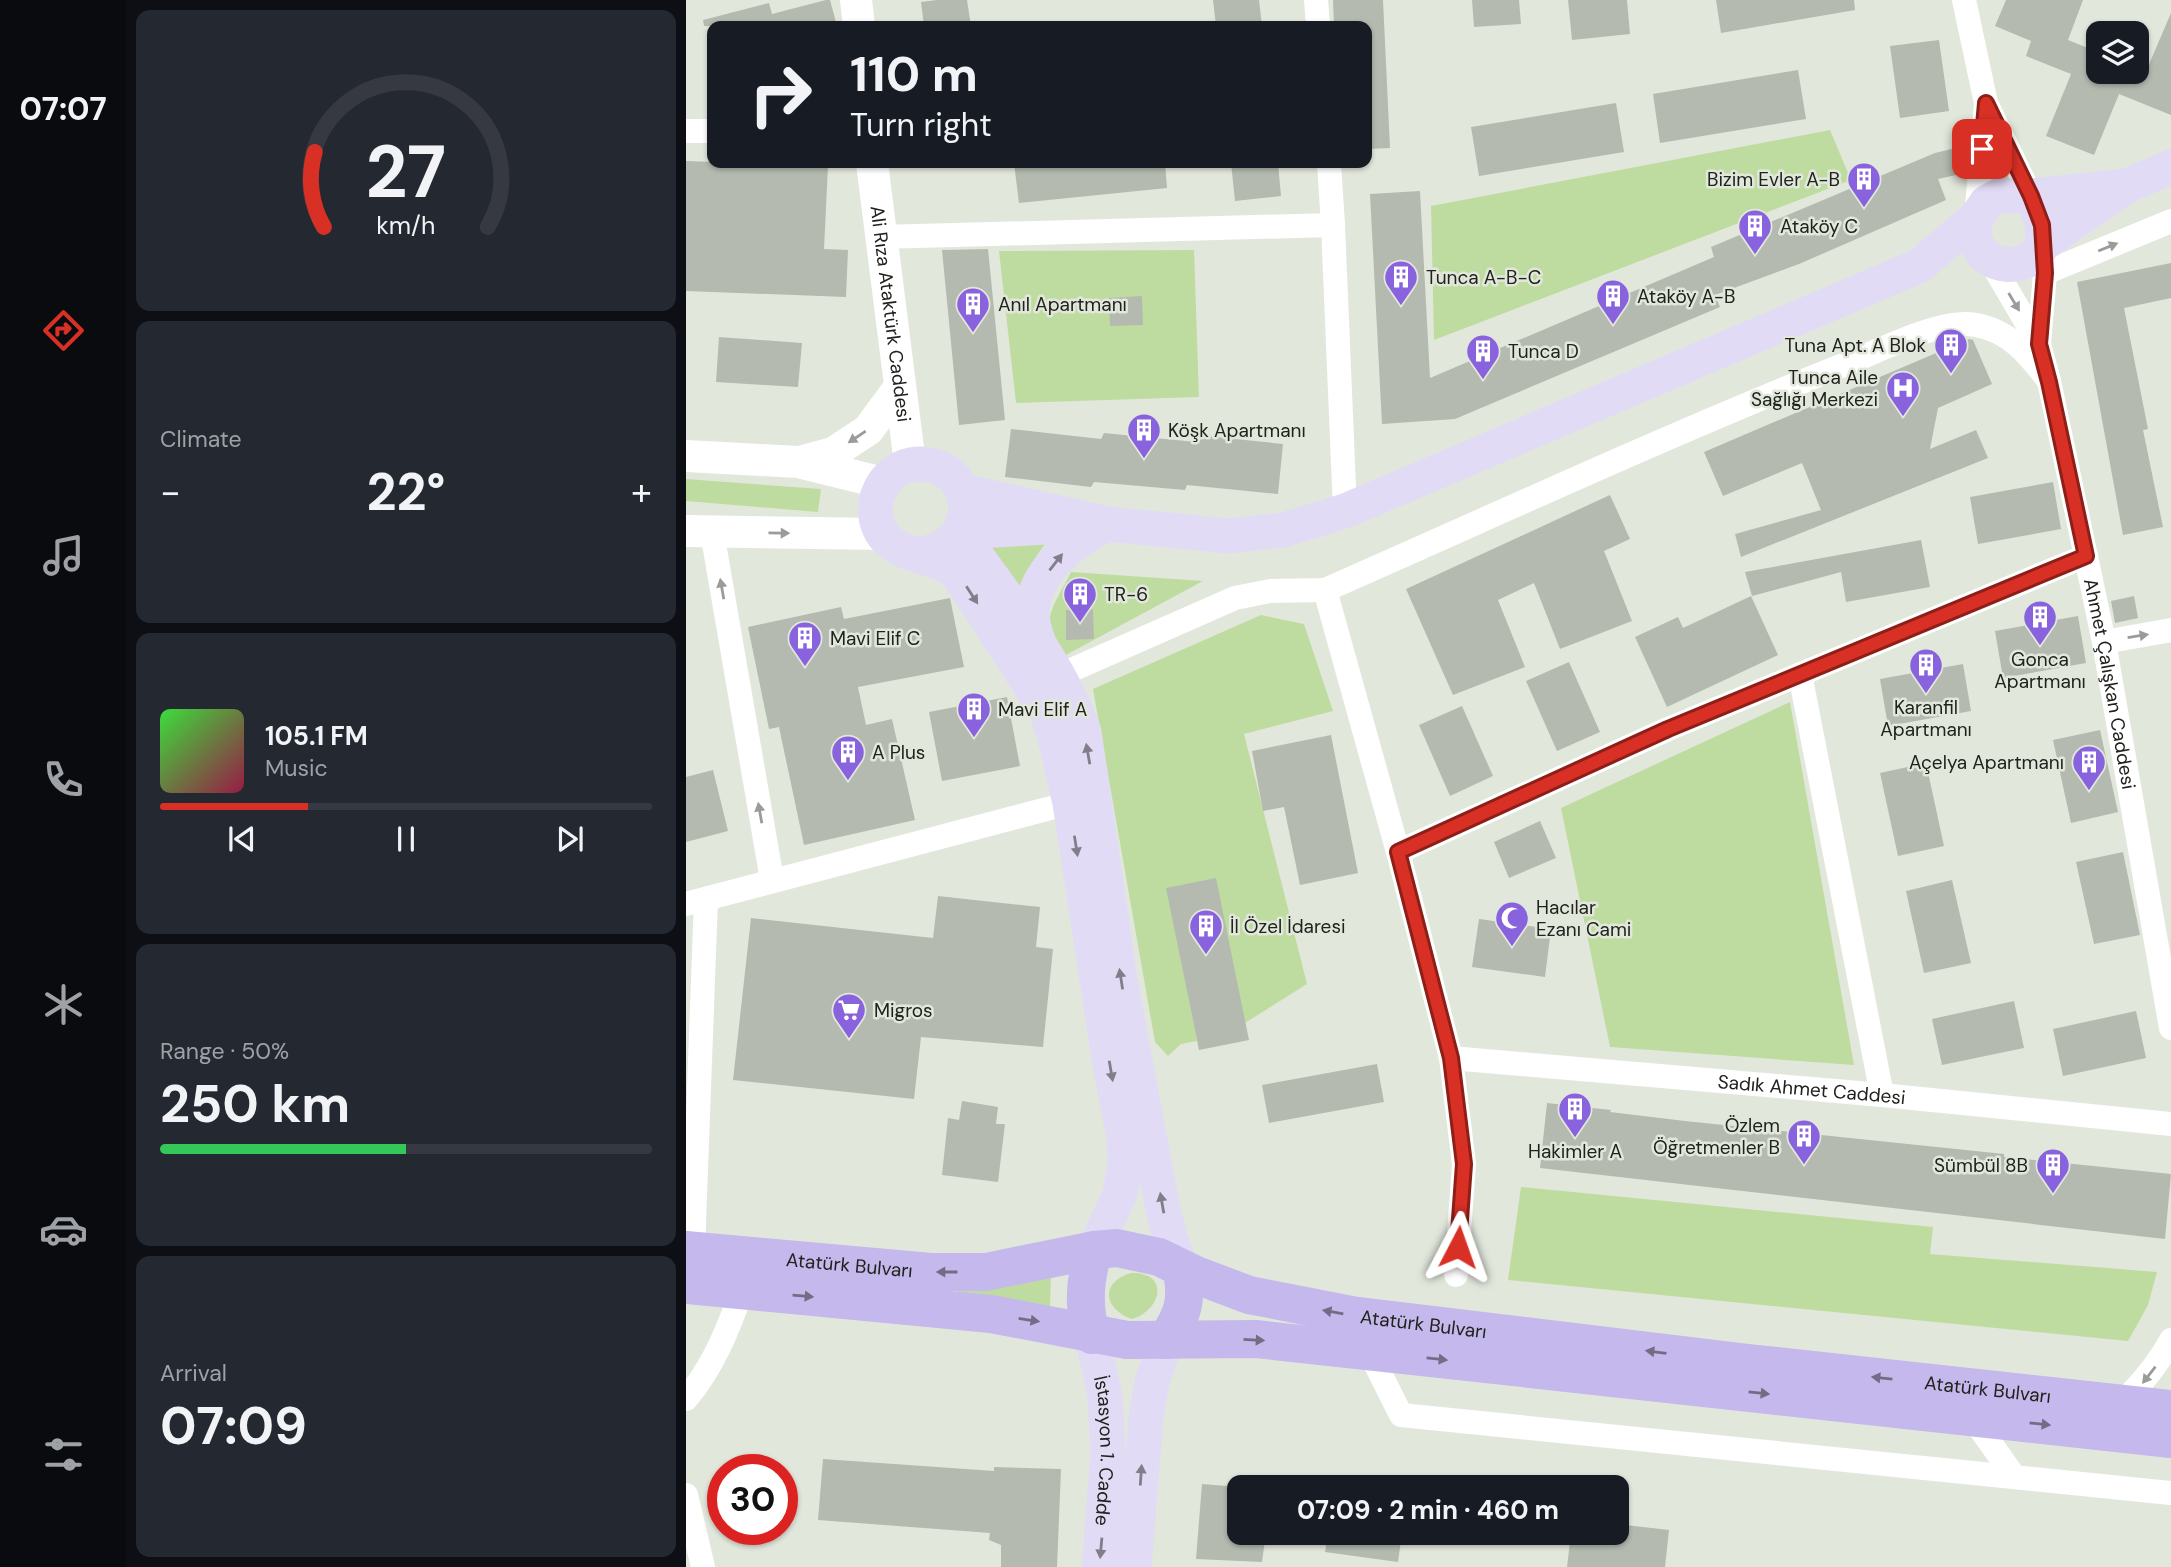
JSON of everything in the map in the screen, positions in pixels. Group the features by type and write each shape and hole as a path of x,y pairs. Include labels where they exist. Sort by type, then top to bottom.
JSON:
{"main road":[{"path":"963,491 1108,524 1228,536 1283,530 1345,511 1919,266 1976,218 1987,202 1998,197 2126,186 2171,167"},
{"path":"2043,259 2126,186"},
{"path":"2031,196 2042,225 2043,259"},
{"path":"1976,218 1973,232 1975,242 1989,259"},
{"path":"1919,266 1989,259 2010,265 2033,257 2043,259"},
{"path":"920,554 943,548 952,542 965,519 963,491 955,479 931,464 897,474 877,495 877,522 883,534 899,548 920,554 952,569 965,585 1046,710 1070,803 1110,1065 1124,1138 1125,1162 1120,1194 1094,1250 1086,1286 1086,1312 1093,1335"},
{"path":"960,532 1108,524"},
{"path":"1040,648 1033,622 1034,601 1043,579 1059,556 1077,541 1108,524"},
{"path":"960,532 1058,677 1076,710 1089,754 1121,986 1163,1210 1181,1268 1186,1295 1180,1317 1166,1340"},
{"name":"Atatürk Bulvarı","path":"688,1262 986,1272 1094,1250 1118,1248 1159,1257 1249,1295 1351,1315 1749,1363 2171,1409"},
{"name":"Atatürk Bulvarı","path":"688,1262 742,1290 991,1314 1127,1340 1256,1339 2171,1438"},
{"name":"İstasyon 1. Cadde","path":"1093,1335 1105,1396 1108,1454 1099,1567"},
{"name":"İstasyon 1. Cadde","path":"1134,1567 1146,1417 1152,1382 1166,1340"}],"street":[{"path":"856,0 858,21"},
{"path":"1316,0 1318,21"},
{"path":"1968,4 1986,103 1976,218"},
{"path":"1986,103 2031,196"},
{"path":"686,131 707,131"},
{"name":"Ali Rıza Ataktürk Caddesi","path":"873,168 900,388 897,474"},
{"path":"1328,168 1345,511"},
{"path":"2043,259 2171,221"},
{"path":"880,237 1333,225"},
{"name":"Ahmet Çalışkan Caddesi","path":"1989,259 2039,344 2049,382 2160,909 2171,1028"},
{"name":"Ahmet Çalışkan Caddesi","path":"2039,344 2043,259"},
{"path":"1058,677 1235,598 1269,591 1325,590 1782,389 1944,325 1975,324 2002,334 2026,351 2049,382"},
{"path":"798,462 833,453 868,430 900,388"},
{"path":"686,456 798,462 897,474"},
{"path":"772,880 699,532 883,534"},
{"path":"1398,852 1668,729 2086,556"},
{"path":"1325,590 1398,852 1451,1058 1464,1164 1456,1275"},
{"path":"2104,642 2171,631"},
{"path":"1800,674 1882,1095"},
{"path":"688,1262 696,901 1070,803"},
{"name":"Sadık Ahmet Caddesi","path":"1451,1058 1882,1095 2171,1125"},
{"path":"686,1399 704,1379 727,1333 742,1290"},
{"path":"2120,1405 2142,1383 2163,1356 2171,1340"},
{"path":"1369,1352 1401,1415 2171,1493"},
{"path":"1972,1417 2013,1475"},
{"path":"686,1495 703,1567"}],"green space":[{"path":"1830,130 1851,180 1434,340 1431,206"},
{"path":"1194,250 1199,397 1016,403 999,251"},
{"path":"686,479 821,489 818,512 686,501"},
{"path":"1046,543 1031,566 1023,592 990,546"},
{"path":"1071,572 1203,581 1064,656 1055,645 1049,624 1054,605"},
{"path":"1261,615 1304,624 1333,711 1244,734 1307,984 1245,1023 1167,889 1197,1041 1181,1044 1168,1056 1155,1042 1093,689"},
{"path":"1790,702 1854,1065 1610,1047 1561,808"},
{"path":"1521,1187 1933,1227 1930,1254 2157,1272 2148,1305 2128,1341 1508,1280"},
{"path":"1131,1273 1152,1278 1157,1292 1150,1308 1132,1319 1115,1309 1109,1296 1114,1283"},
{"path":"1051,1274 1050,1308 956,1295 957,1287"}],"building":[{"path":"830,0 836,21 707,21 707,26 704,26 703,20 769,3 772,14"},
{"path":"967,0 970,21 923,21 921,2"},
{"path":"1213,0 1259,0 1261,21 1215,21"},
{"path":"1333,0 1383,0 1390,148 1372,149 1372,21 1334,21"},
{"path":"1472,0 1519,0 1521,24 1474,27"},
{"path":"1568,0 1627,0 1630,34 1572,40"},
{"path":"1716,0 1854,0 1855,10 1721,33"},
{"path":"2006,0 2083,0 2068,40 2086,47 2086,84 2149,84 2149,64 2171,13 2171,115 2119,94 2094,155 2046,136 2071,74 2026,56 2031,41 1995,26"},
{"path":"1939,40 1949,111 1900,118 1890,46"},
{"path":"1798,70 1806,119 1660,143 1653,94"},
{"path":"1616,103 1624,152 1479,176 1471,127"},
{"path":"1964,146 1965,173 1938,179 1946,200 1799,264 1715,295 1720,307 1455,419 1382,424 1370,194 1420,191 1430,378 1714,257 1711,247 1935,153"},
{"path":"686,161 707,162 707,168 828,168 824,249 848,250 846,297 686,291"},
{"path":"1015,168 1165,168 1167,188 1019,203"},
{"path":"1232,168 1278,168 1281,196 1235,201"},
{"name":"Anıl Apartmanı","path":"988,249 1005,420 959,425 942,250"},
{"path":"2171,263 2171,298 2124,308 2148,429 2143,430 2163,527 2123,535 2077,282"},
{"path":"1142,296 1143,325 1110,326 1109,298"},
{"path":"719,337 802,343 798,387 716,382"},
{"path":"1969,339 1973,340 1992,384 1938,408 1930,449 1976,430 1988,458 1741,557 1735,534 1821,510 1802,463 1723,496 1704,452"},
{"name":"Köşk Apartmanı","path":"1011,429 1101,439 1104,433 1196,442 1196,435 1283,444 1278,494 1187,485 1185,490 1094,482 1091,487 1005,477"},
{"path":"2053,482 2061,529 1978,544 1970,497"},
{"path":"1610,495 1630,539 1604,551 1632,621 1560,649 1534,583 1498,600 1525,667 1453,695 1406,589"},
{"path":"1921,540 1930,587 1846,602 1841,572 1752,596 1745,572"},
{"path":"1751,596 1778,655 1667,707 1635,637 1678,617 1683,628"},
{"path":"2134,596 2138,618 2115,623 2111,601"},
{"path":"950,598 964,667 858,687 866,725 892,719 915,820 804,845 779,727 769,729 748,627 841,607 844,619"},
{"name":"TR-6","path":"1093,609 1094,639 1066,640 1066,610"},
{"name":"Gonca Apartmanı","path":"2078,616 2086,663 2003,678 1995,631"},
{"path":"1569,662 1600,732 1557,751 1526,681"},
{"name":"Karanfil Apartmanı","path":"1963,664 1971,711 1888,726 1880,679"},
{"name":"Mavi Elif A","path":"1007,697 1020,766 942,781 929,712"},
{"path":"1462,706 1493,776 1450,796 1419,725"},
{"name":"Açelya Apartmanı","path":"2100,730 2118,812 2071,823 2053,740"},
{"path":"1331,735 1358,873 1300,885 1284,807 1263,811 1252,751"},
{"path":"1926,763 1944,846 1898,856 1880,773"},
{"path":"713,770 728,831 686,842 686,777"},
{"path":"1540,821 1556,858 1509,878 1494,842"},
{"path":"2123,852 2140,935 2094,944 2076,862"},
{"name":"İl Özel İdaresi","path":"1216,878 1249,1040 1199,1050 1166,888"},
{"path":"1952,880 1971,963 1924,973 1906,891"},
{"path":"938,896 1040,907 1036,947 1053,949 1043,1047 921,1037 914,1099 733,1080 751,918 933,938"},
{"name":"Hacılar Ezanı Cami","path":"1479,919 1551,929 1545,977 1472,967"},
{"path":"2014,1001 2024,1048 1942,1065 1932,1019"},
{"path":"2136,1011 2146,1058 2063,1076 2053,1029"},
{"path":"1377,1064 1384,1102 1269,1123 1262,1085"},
{"path":"962,1101 998,1107 996,1124 1005,1124 998,1182 942,1175 948,1118 959,1120"},
{"path":"1547,1103 1685,1121 2171,1174 2165,1239 1540,1168"},
{"path":"823,1459 994,1471 994,1467 1061,1469 1057,1567 1001,1567 1001,1545 989,1540 990,1533 818,1520"},
{"path":"1202,1484 1227,1486 1227,1545 1264,1545 1262,1562 1196,1559"},
{"path":"1629,1525 1669,1530 1665,1567 1567,1567 1570,1545 1629,1545"},
{"path":"1326,1545 1400,1545 1398,1562 1325,1552"}],"place":[{"name":"Bizim Evler A-B","path":"1864,209"},
{"name":"Ataköy C","path":"1755,256"},
{"name":"Tunca A-B-C","path":"1401,307"},
{"name":"Ataköy A-B","path":"1613,326"},
{"name":"Anıl Apartmanı","path":"973,334"},
{"name":"Tuna Apt. A Blok","path":"1951,375"},
{"name":"Tunca D","path":"1483,381"},
{"name":"Tunca Aile Sağlığı Merkezi","path":"1903,418"},
{"name":"Köşk Apartmanı","path":"1144,460"},
{"name":"TR-6","path":"1080,624"},
{"name":"Gonca Apartmanı","path":"2040,647"},
{"name":"Mavi Elif C","path":"805,668"},
{"name":"Karanfil Apartmanı","path":"1926,695"},
{"name":"Mavi Elif A","path":"974,739"},
{"name":"A Plus","path":"848,782"},
{"name":"Açelya Apartmanı","path":"2089,792"},
{"name":"Hacılar Ezanı Cami","path":"1512,948"},
{"name":"İl Özel İdaresi","path":"1206,956"},
{"name":"Migros","path":"849,1040"},
{"name":"Hakimler A","path":"1575,1139"},
{"name":"Özlem Öğretmenler B","path":"1804,1166"},
{"name":"Sümbül 8B","path":"2053,1195"}],"route":[{"path":"1458,1247 1464,1164 1451,1058 1398,852 1668,729 2086,556 2039,344 2045,273 2042,225 2031,196 1986,103 1982,149"}]}
